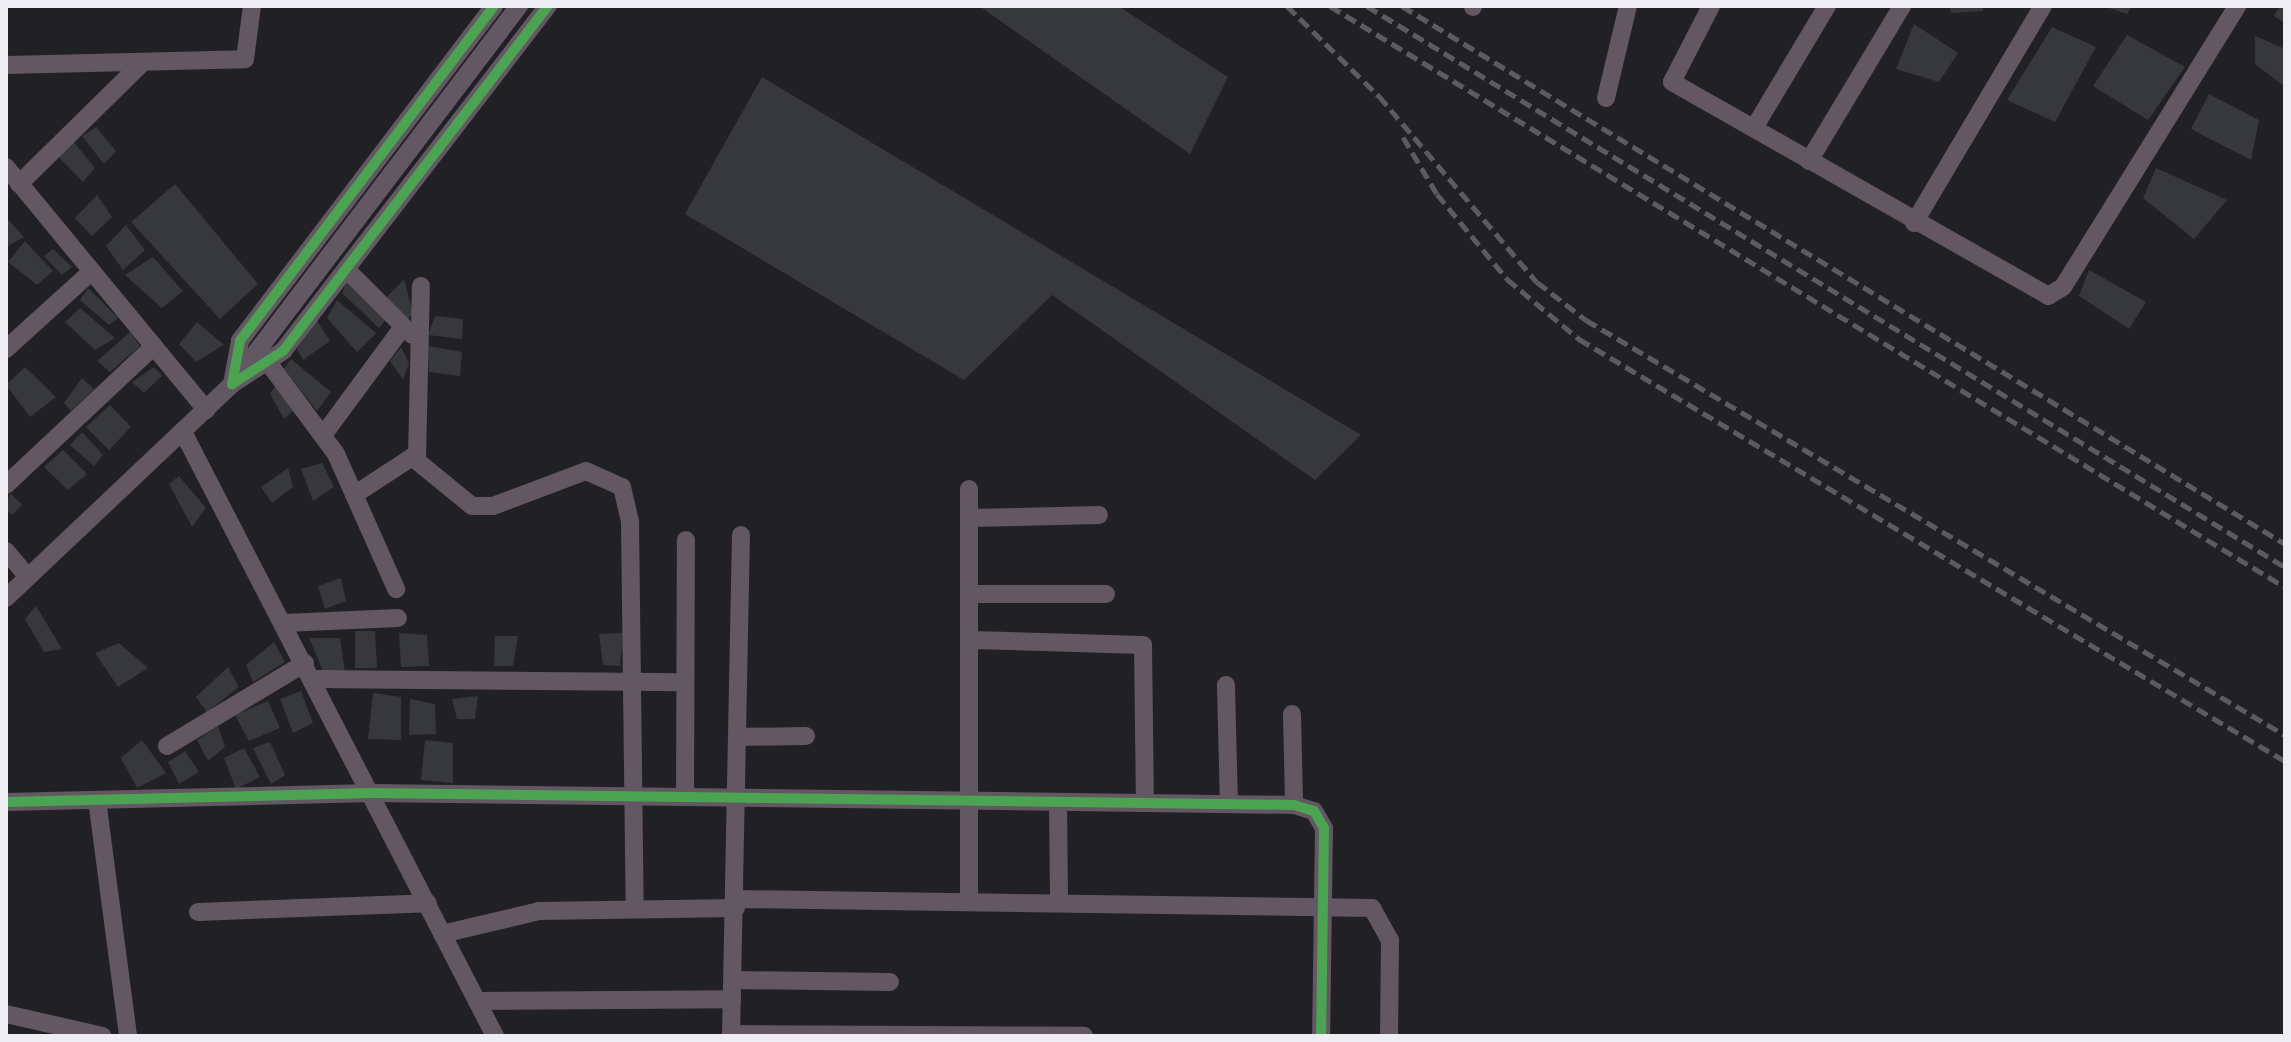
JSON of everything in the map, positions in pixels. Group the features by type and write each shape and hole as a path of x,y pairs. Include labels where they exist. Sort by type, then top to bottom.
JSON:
{"street":[{"path":"6,65 245,59 252,6"},
{"path":"232,384 240,341 494,6"},
{"path":"265,358 519,6"},
{"path":"6,598 232,384 265,358 346,269 548,6"},
{"path":"1606,98 1628,6"},
{"path":"1711,6 1671,80 2037,292 2059,293 2237,6"},
{"path":"1754,128 1827,6"},
{"path":"1809,161 1902,6"},
{"path":"1914,223 2043,6"},
{"path":"19,184 143,62"},
{"path":"6,167 206,410"},
{"path":"346,269 419,343"},
{"path":"6,349 92,271"},
{"path":"421,286 417,458 463,501 482,508 574,473 616,481 629,509 635,908"},
{"path":"324,434 403,327"},
{"path":"6,485 154,346"},
{"path":"265,358 324,434 396,589"},
{"path":"183,432 495,1036"},
{"path":"354,495 399,461 417,458"},
{"path":"969,489 973,640 969,901"},
{"path":"970,518 1099,515"},
{"path":"741,535 731,1035 1084,1036"},
{"path":"685,795 686,540"},
{"path":"6,551 28,577"},
{"path":"972,594 1106,594"},
{"path":"284,623 398,618"},
{"path":"973,640 1143,645 1145,803"},
{"path":"167,746 309,671 685,682"},
{"path":"1226,685 1229,804"},
{"path":"1292,714 1294,805"},
{"path":"737,737 806,736"},
{"path":"6,802 371,793 1294,805 1314,811 1324,828 1321,1036"},
{"path":"97,800 128,1036"},
{"path":"1058,802 1059,902"},
{"path":"442,934 516,913 736,904 969,901 1372,908 1384,921 1389,1036"},
{"path":"198,912 428,903"},
{"path":"477,1001 890,982"},
{"path":"6,1014 103,1036"}],"building":[{"path":"979,6 1118,6 1228,77 1190,154"},
{"path":"1950,6 1983,6 1983,11 1951,13"},
{"path":"2103,6 2132,6 2127,14"},
{"path":"2280,6 2285,6 2285,23 2274,16"},
{"path":"1914,24 1958,53 1939,82 1896,69"},
{"path":"2052,27 2096,47 2055,122 2007,100"},
{"path":"2127,35 2185,67 2148,120 2093,86"},
{"path":"2255,36 2285,49 2285,87 2255,64"},
{"path":"762,77 1361,435 1315,480 1052,295 964,380 685,214"},
{"path":"2209,94 2259,120 2251,160 2191,129"},
{"path":"96,127 116,151 104,164 82,136"},
{"path":"73,141 95,168 83,182 58,156"},
{"path":"2156,168 2227,200 2194,239 2143,198"},
{"path":"175,184 258,284 220,319 131,222"},
{"path":"97,195 112,217 92,236 75,218"},
{"path":"6,217 24,237 6,247"},
{"path":"126,225 145,250 123,270 106,246"},
{"path":"25,241 53,271 37,285 8,262"},
{"path":"53,249 72,267 62,275 44,256"},
{"path":"153,257 183,291 162,308 125,275"},
{"path":"2089,270 2146,302 2129,329 2079,296"},
{"path":"404,279 413,314 406,321 386,298"},
{"path":"347,280 387,318 379,328 342,293"},
{"path":"88,288 118,318 109,325 80,300"},
{"path":"337,300 376,333 357,352 327,318"},
{"path":"80,308 115,338 95,350 65,322"},
{"path":"435,316 463,319 462,339 428,335"},
{"path":"316,319 330,341 303,360 297,349"},
{"path":"197,322 224,345 196,362 179,344"},
{"path":"130,332 140,346 110,372 97,361"},
{"path":"428,346 462,352 460,376 429,372"},
{"path":"401,347 409,363 403,379 390,361"},
{"path":"291,359 331,392 317,411 284,369"},
{"path":"25,367 56,397 30,417 6,385"},
{"path":"154,367 162,376 144,393 132,382"},
{"path":"82,378 94,389 71,411 64,403"},
{"path":"276,385 295,409 284,419 270,394"},
{"path":"110,405 131,427 109,450 86,427"},
{"path":"82,432 103,455 94,466 70,445"},
{"path":"63,450 87,474 68,490 44,467"},
{"path":"322,463 334,487 313,501 301,469"},
{"path":"288,468 293,487 272,503 261,487"},
{"path":"179,476 206,508 192,527 169,484"},
{"path":"10,493 22,505 12,515 6,509"},
{"path":"341,578 346,601 325,609 318,586"},
{"path":"36,606 62,649 44,652 25,619"},
{"path":"355,631 375,631 377,668 355,668"},
{"path":"399,633 427,635 429,666 401,667"},
{"path":"623,633 620,666 603,665 599,634"},
{"path":"495,636 518,636 513,666 494,666"},
{"path":"309,638 340,638 345,672 323,671"},
{"path":"274,642 285,662 253,682 246,665"},
{"path":"119,643 148,668 118,687 95,653"},
{"path":"228,667 239,687 207,712 196,697"},
{"path":"301,691 313,723 293,733 280,699"},
{"path":"373,693 401,697 401,740 368,739"},
{"path":"478,696 475,719 457,719 452,699"},
{"path":"410,699 435,704 436,734 409,735"},
{"path":"268,701 280,728 249,741 235,715"},
{"path":"218,726 225,747 208,761 197,740"},
{"path":"142,740 166,773 137,788 121,758"},
{"path":"425,740 453,743 453,783 421,780"},
{"path":"270,742 285,775 271,784 253,748"},
{"path":"244,748 260,777 236,789 224,758"},
{"path":"185,751 199,772 179,784 168,762"}],"railway":[{"path":"1287,6 1379,96 1537,282 1586,320 2285,735"},
{"path":"1330,6 2285,587"},
{"path":"1367,6 2285,567"},
{"path":"1402,6 2285,544"},
{"path":"1403,137 1437,194 1507,279 1579,339 2285,761"}],"cycle path":[{"path":"494,6 240,341 232,384 283,351 548,6"},
{"path":"6,802 371,793 1294,805 1314,811 1324,828 1321,1036"}]}
